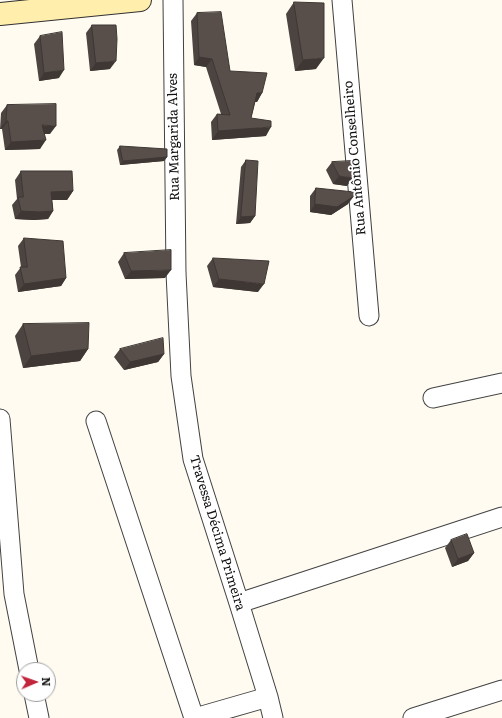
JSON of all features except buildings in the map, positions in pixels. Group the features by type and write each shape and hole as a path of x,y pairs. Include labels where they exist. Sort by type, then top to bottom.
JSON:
{"street":[{"path":"0,14 140,0"},
{"name":"Rua Margarida Alves","path":"172,0 176,273"},
{"name":"Rua Antônio Conselheiro","path":"342,0 369,316"},
{"name":"Travessa Décima Primeira","path":"176,273 181,376 192,459 268,697 272,718"},
{"path":"433,398 502,383"},
{"path":"0,419 14,594 27,662"},
{"path":"96,421 194,718 268,697"},
{"path":"239,604 502,517"},
{"path":"413,718 502,690"},
{"path":"36,702 39,718"}]}
